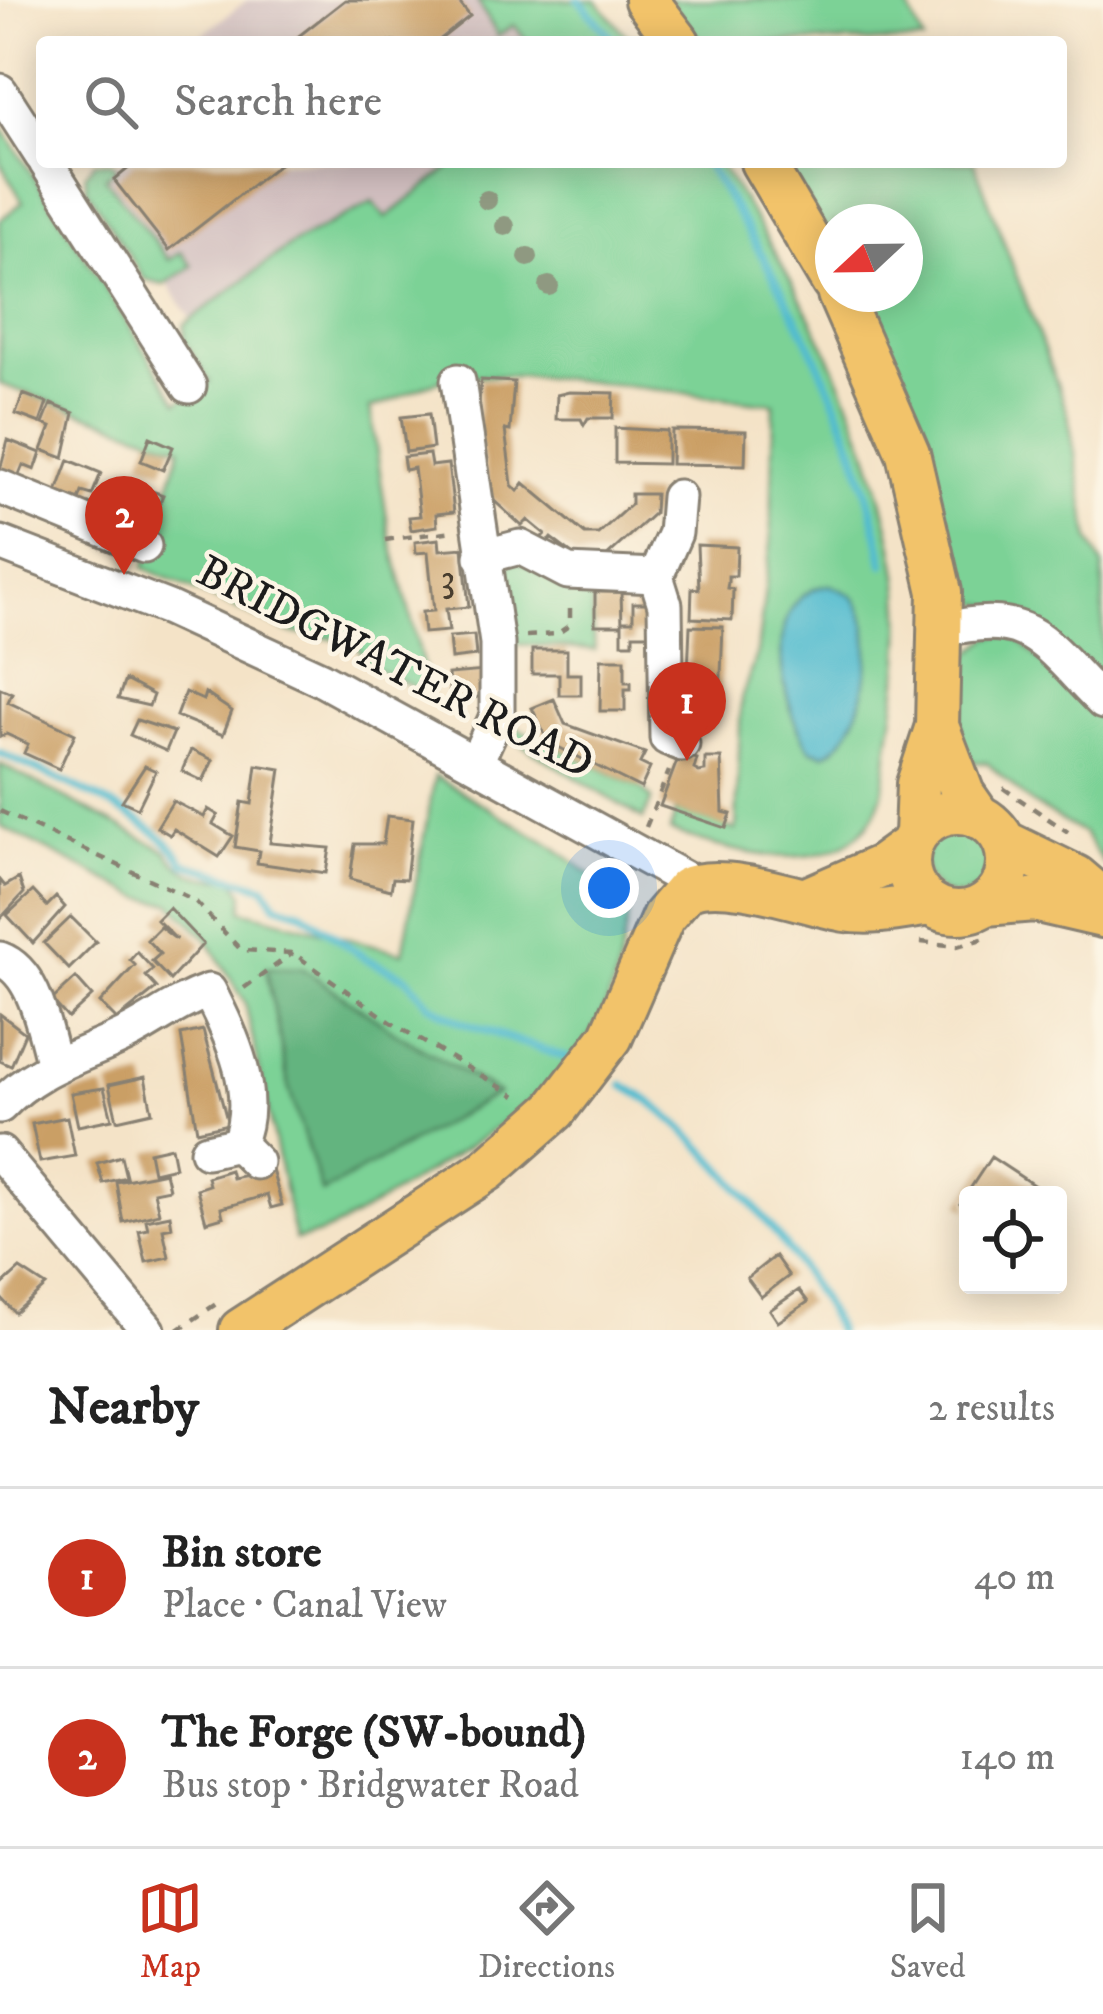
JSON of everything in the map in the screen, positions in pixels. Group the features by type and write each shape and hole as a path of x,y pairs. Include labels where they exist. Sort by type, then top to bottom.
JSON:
{"main road":[{"path":"646,0 673,36"},
{"path":"766,168 815,252"},
{"path":"847,312 908,453 933,550 942,630 938,726 918,784 910,878 930,904 964,913 986,904 1034,900 1103,916"},
{"path":"938,726 963,794 992,829 1006,876 986,904"},
{"path":"809,898 881,866 945,814 992,829 1076,877 1103,900"},
{"path":"232,1315 487,1170 537,1128 601,1053 633,994 667,909 696,885"},
{"name":"BRIDGWATER ROAD","path":"696,885 809,898 857,911 930,904"}],"street":[{"path":"0,91 36,147"},
{"path":"50,168 189,386"},
{"path":"458,381 496,639 498,709 490,767"},
{"path":"0,487 144,546"},
{"path":"678,497 675,533 656,576 665,605 667,738 682,744"},
{"path":"479,542 520,547 573,572 656,576"},
{"name":"BRIDGWATER ROAD","path":"0,543 168,608 490,767 696,885"},
{"path":"942,630 988,620 1026,628 1103,702"},
{"path":"0,959 13,964 29,988 54,1064"},
{"path":"0,1106 26,1079 117,1040 172,1003 210,987 242,1067 248,1123 234,1152"},
{"path":"0,1154 148,1330"}],"path":[{"path":"386,540 479,542"},
{"path":"496,639 557,634 570,625 573,572"},
{"path":"645,827 667,778"},
{"path":"0,811 194,899 241,950 293,953 395,1025 531,1105"},
{"path":"210,987 293,953"},
{"path":"178,1330 232,1315"}],"shaded area":[{"path":"247,0 494,0 523,36 201,36"},
{"path":"89,168 449,168 385,218 292,244 191,319 168,284 155,286 144,279 87,189"}],"green space":[{"path":"477,0 596,0 627,36 523,36 514,25 498,36"},
{"path":"668,0 905,0 921,36 696,36"},
{"path":"0,124 178,402 210,382 184,340 184,325 292,244 373,202 386,218 449,168 722,168 776,255 828,353 869,455 884,508 896,562 901,631 885,781 874,815 856,836 834,849 807,856 749,853 670,831 676,811 736,830 741,699 757,653 771,542 774,403 514,376 439,381 370,408 389,532 431,696 369,665 355,642 290,632 144,568 181,447 0,384 0,220 23,202 0,162"},
{"path":"90,168 116,168 105,178 169,260 181,252 192,266 164,285 144,279 87,189 85,174"},
{"path":"786,168 976,168 1068,414 1090,540 1103,566 1103,688 1030,616 961,598 864,312 923,312 923,204 815,204 815,216"},
{"path":"515,561 591,585 595,650 516,644 497,592 498,574"},
{"path":"1011,633 1103,718 1103,863 1084,834 1031,803 987,763 973,762 960,740 962,661 990,637"},
{"path":"510,725 641,788 652,799 643,819 507,735"},
{"path":"0,764 166,851 187,871 233,878 244,894 242,910 403,953 435,776 554,847 630,905 613,987 580,1050 530,1102 354,1218 295,1240 245,1002 207,939 171,903 142,898 0,826"},
{"path":"957,830 980,840 990,863 980,886 957,896 934,886 924,863 934,840"},
{"path":"266,968 302,968 398,1034 498,1093 322,1193 289,1089"}],"water":[{"path":"830,585 855,599 863,615 868,659 850,728 824,754 810,749 799,729 781,654 792,609 807,593"}],"building":[{"path":"345,0 457,0 470,16 445,36 299,36"},
{"path":"129,168 274,168 169,250 114,180"},
{"path":"481,380 514,382 510,431 505,430 512,485 518,491 524,483 585,534 598,534 631,504 631,494 655,494 654,513 606,557 576,557 551,538 547,543 541,538 545,534 528,520 522,526 490,497 477,428"},
{"path":"614,393 613,418 588,418 584,425 581,419 556,419 557,395"},
{"path":"23,394 47,403 40,423 16,414"},
{"path":"51,404 74,413 64,458 42,450 51,427 43,424"},
{"path":"429,414 433,448 406,452 401,417"},
{"path":"615,428 667,431 667,464 615,463"},
{"path":"672,430 746,431 745,465 671,464"},
{"path":"150,437 173,447 163,470 141,461"},
{"path":"8,440 41,453 35,470 23,465 18,477 0,470"},
{"path":"429,454 431,466 448,464 454,512 436,514 437,526 411,530 409,517 420,516 414,468 405,470 403,457"},
{"path":"69,460 101,473 92,495 82,492 79,500 57,492"},
{"path":"138,486 163,495 149,529 112,514 120,494 133,499"},
{"path":"439,539 440,550 463,548 469,607 446,609 449,631 424,633 422,612 434,611 428,552 416,553 415,542"},
{"path":"697,545 737,547 736,576 728,576 727,588 733,589 732,620 691,618 692,588 699,589"},
{"path":"595,592 621,592 622,625 595,625"},
{"path":"633,603 653,603 654,634 633,634 633,643 622,643 622,621 633,621"},
{"path":"690,626 723,627 720,698 687,696"},
{"path":"474,635 476,656 451,659 449,637"},
{"path":"532,650 567,650 567,674 581,674 581,695 559,695 559,674 532,674"},
{"path":"601,659 625,659 625,682 631,682 631,689 625,689 625,711 600,711"},
{"path":"485,671 488,696 450,700 448,674"},
{"path":"125,680 153,695 149,706 118,699"},
{"path":"0,688 12,693 8,702 75,734 59,769 24,753 28,744 6,734 0,737"},
{"path":"185,692 203,700 205,693 232,711 223,735 176,716"},
{"path":"554,699 565,724 645,753 640,763 650,768 641,788 548,742 532,708"},
{"path":"137,720 174,732 166,751 130,735"},
{"path":"191,750 213,760 203,781 182,771"},
{"path":"680,753 697,759 694,769 699,772 705,771 705,758 721,758 723,812 731,814 726,828 660,806"},
{"path":"257,765 281,769 270,843 330,848 326,873 257,863 259,851 235,847 242,802 252,804"},
{"path":"145,766 156,771 138,808 122,801"},
{"path":"173,801 204,817 208,809 218,815 213,824 233,836 219,857 174,829 170,835 157,827"},
{"path":"387,816 413,819 406,879 393,878 391,890 350,879 355,844 383,844"},
{"path":"19,878 24,893 0,919 0,880 5,886"},
{"path":"33,891 47,906 56,897 65,907 33,943 7,915"},
{"path":"169,908 203,944 170,980 152,961 160,954 147,940 160,927 177,940 157,920"},
{"path":"71,917 96,942 69,969 44,943"},
{"path":"137,952 153,969 146,976 157,988 117,1020 100,1003 135,965 130,960"},
{"path":"76,978 92,996 68,1018 52,1000"},
{"path":"0,1014 25,1033 11,1066 0,1061"},
{"path":"203,1030 228,1124 197,1131 181,1035"},
{"path":"145,1077 152,1112 117,1120 109,1085"},
{"path":"104,1088 112,1119 78,1126 71,1093"},
{"path":"67,1117 75,1156 40,1162 32,1124"},
{"path":"171,1147 175,1167 153,1172 149,1152"},
{"path":"121,1156 126,1177 103,1183 97,1163"},
{"path":"991,1157 1035,1186 972,1186"},
{"path":"230,1170 232,1178 272,1170 282,1205 271,1208 267,1195 221,1208 223,1217 206,1222 197,1189 209,1185 207,1177"},
{"path":"165,1172 169,1189 154,1192 159,1213 123,1222 116,1182"},
{"path":"170,1215 172,1227 163,1229 169,1257 146,1262 139,1231 148,1229 146,1220"},
{"path":"775,1256 789,1276 761,1297 747,1278"},
{"path":"20,1269 46,1286 15,1313 0,1297 0,1287"},
{"path":"799,1290 808,1302 778,1322 770,1310"}],"waterway":[{"path":"579,0 610,36"},
{"path":"709,168 815,355 856,457 884,564"},
{"path":"0,753 127,814 171,846 184,863 264,887 276,904 302,912 366,959 406,977 430,1005 461,1022 567,1058"},
{"path":"623,1085 682,1128 744,1193 799,1265 837,1330"}],"place":[{"name":"The Forge (SW-bound)","path":"124,575"},
{"name":"Bin store","path":"687,761"}]}
